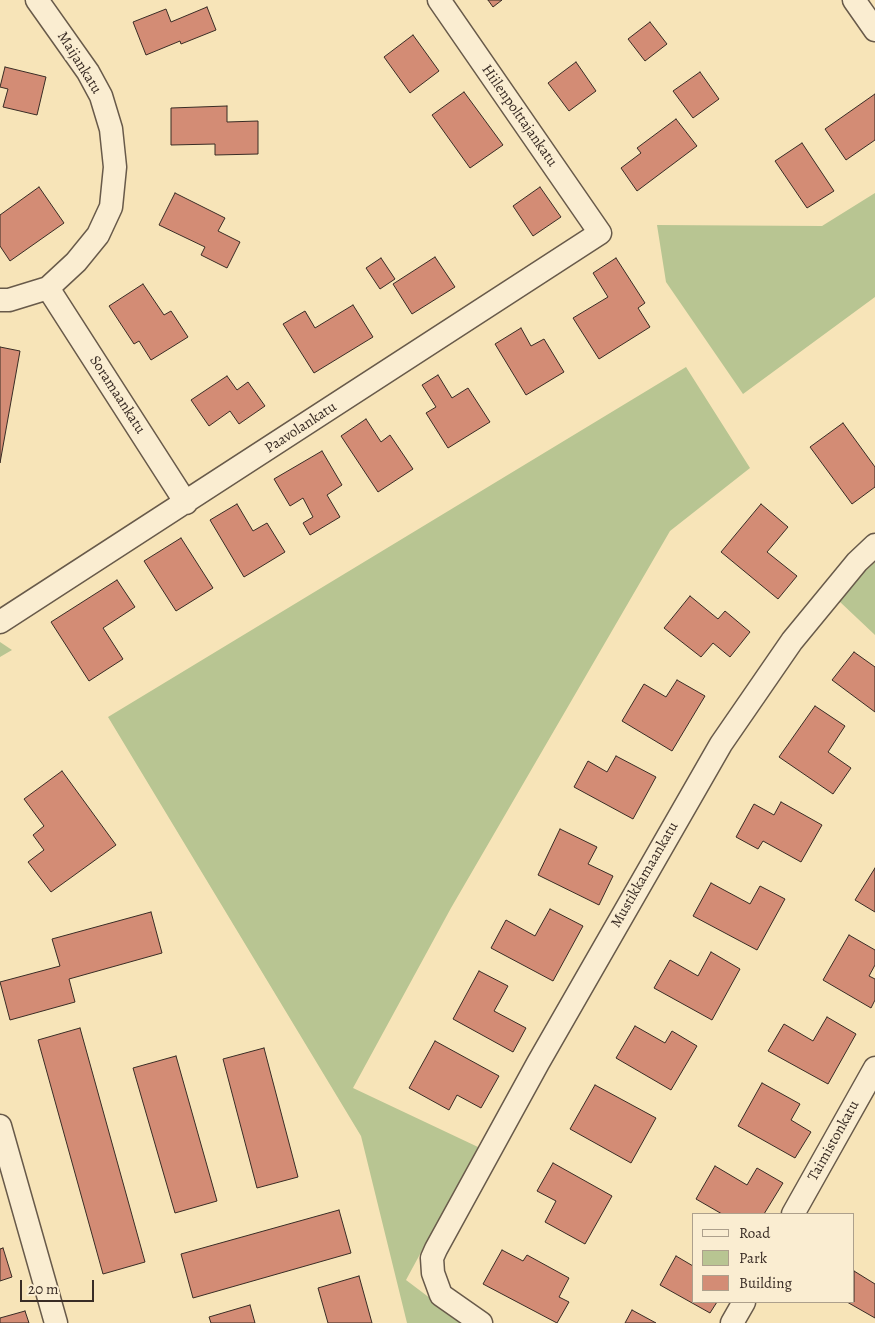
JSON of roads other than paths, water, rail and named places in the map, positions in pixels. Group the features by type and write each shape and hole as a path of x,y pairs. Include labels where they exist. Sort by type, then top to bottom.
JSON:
{"street":[{"name":"Maijankatu","path":"37,0 88,72 101,96 111,129 115,167 111,207 98,235 76,262 48,288"},
{"name":"Hiilenpolttajankatu","path":"439,0 600,233"},
{"path":"854,0 875,30"},
{"name":"Paavolankatu","path":"0,622 600,233"},
{"path":"0,300 9,300 48,288"},
{"name":"Soramaankatu","path":"48,288 186,503"},
{"name":"Mustikkamaankatu","path":"481,1323 441,1295 432,1273 432,1258 538,1063 721,744 792,641 857,562 875,545"},
{"name":"Taimistonkatu","path":"794,1213 875,1068"},
{"path":"0,1126 56,1323"},
{"path":"732,1323 743,1303"}]}
